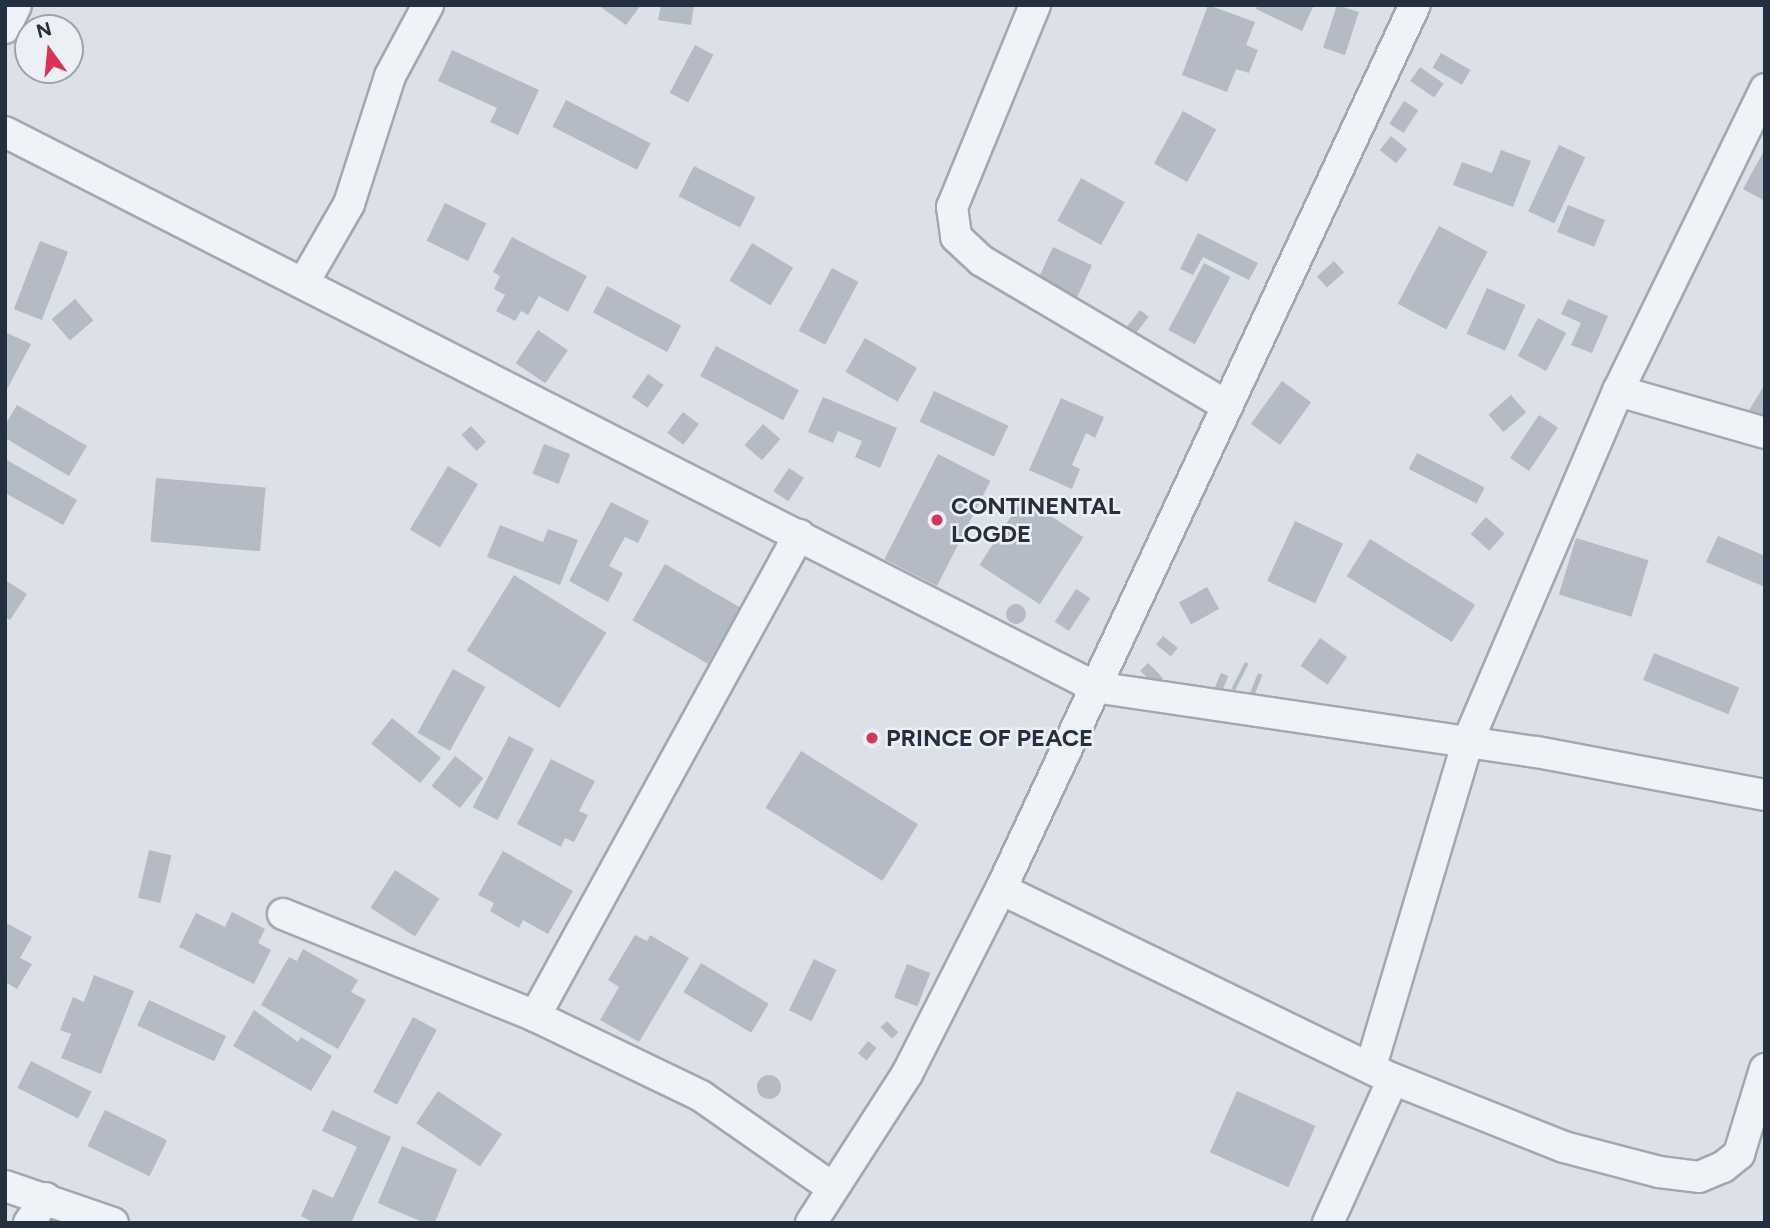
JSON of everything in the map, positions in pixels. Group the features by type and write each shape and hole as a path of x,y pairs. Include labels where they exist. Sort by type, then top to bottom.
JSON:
{"street":[{"path":"5,28 16,5"},
{"path":"304,282 349,204 390,76 428,5"},
{"path":"1035,5 952,207 956,237 982,261 1227,406"},
{"path":"811,1223 907,1074 1001,889 1415,5"},
{"path":"1328,1223 1382,1072 1468,741 1618,391 1763,95"},
{"path":"5,132 1096,687 1468,741 1765,795"},
{"path":"1618,391 1765,433"},
{"path":"535,1016 799,535"},
{"path":"1001,889 1382,1072 1564,1147 1659,1172 1699,1177 1752,1157 1765,1069"},
{"path":"283,914 535,1016 701,1096 833,1188"},
{"path":"5,1186 113,1223"},
{"path":"29,1223 46,1198"}],"building":[{"path":"598,5 641,5 626,25"},
{"path":"661,5 694,5 691,25 658,20"},
{"path":"1208,5 1255,22 1246,45 1258,50 1249,73 1236,69 1227,92 1182,75"},
{"path":"1258,5 1314,5 1302,31 1256,9"},
{"path":"1337,5 1359,12 1345,55 1323,48"},
{"path":"695,45 714,55 688,103 670,93"},
{"path":"452,50 539,90 518,135 490,122 497,108 438,81"},
{"path":"1441,53 1470,70 1462,85 1432,68"},
{"path":"1420,67 1444,84 1434,98 1410,81"},
{"path":"566,100 651,143 637,170 552,127"},
{"path":"1404,101 1418,110 1404,133 1389,124"},
{"path":"1183,111 1216,129 1187,182 1154,163"},
{"path":"1391,136 1407,149 1396,163 1380,150"},
{"path":"1559,145 1585,157 1554,223 1528,211"},
{"path":"1765,149 1765,201 1743,189"},
{"path":"1501,150 1531,161 1513,207 1453,185 1462,162 1492,173"},
{"path":"694,166 755,197 740,228 679,196"},
{"path":"1081,178 1125,202 1101,245 1057,221"},
{"path":"445,203 486,223 468,261 427,241"},
{"path":"1568,205 1605,220 1594,247 1557,232"},
{"path":"1439,226 1488,252 1446,330 1398,304"},
{"path":"1198,233 1258,263 1249,280 1203,257 1193,275 1180,269"},
{"path":"512,237 587,276 568,312 539,296 528,315 521,311 515,321 496,311 505,295 494,289 500,276 493,272"},
{"path":"40,241 68,252 42,320 14,309"},
{"path":"752,243 793,268 770,305 729,281"},
{"path":"1053,247 1092,265 1077,297 1038,279"},
{"path":"1334,261 1344,272 1327,288 1317,276"},
{"path":"1204,263 1230,277 1195,344 1168,330"},
{"path":"832,268 858,282 825,345 799,331"},
{"path":"607,286 681,325 667,352 593,312"},
{"path":"1487,288 1525,305 1505,351 1467,334"},
{"path":"75,299 93,320 70,340 52,319"},
{"path":"1568,299 1608,316 1592,353 1571,345 1581,323 1561,314"},
{"path":"1140,310 1149,317 1133,337 1124,330"},
{"path":"1538,318 1566,333 1546,371 1518,356"},
{"path":"538,330 568,350 545,383 516,363"},
{"path":"5,332 31,344 5,393"},
{"path":"865,338 917,368 897,402 846,372"},
{"path":"716,346 799,390 783,420 700,376"},
{"path":"648,374 664,385 648,408 632,397"},
{"path":"1282,381 1311,402 1280,445 1251,424"},
{"path":"1765,384 1765,418 1763,421 1748,412"},
{"path":"934,391 1008,426 994,456 920,422"},
{"path":"1511,395 1526,412 1503,432 1488,415"},
{"path":"823,397 897,428 880,468 855,457 862,441 838,431 833,443 808,432"},
{"path":"1061,398 1104,417 1095,438 1086,433 1072,465 1080,469 1072,489 1029,470"},
{"path":"17,405 87,446 69,476 5,438 5,425"},
{"path":"683,412 699,424 683,445 667,433"},
{"path":"1539,415 1558,428 1529,471 1510,458"},
{"path":"763,424 780,439 762,460 745,445"},
{"path":"471,426 486,442 476,451 461,435"},
{"path":"544,444 570,454 559,484 533,474"},
{"path":"1417,453 1485,488 1477,504 1409,469"},
{"name":"CONTINENTAL LOGDE","path":"938,454 991,481 937,586 884,559"},
{"path":"5,459 77,500 63,525 5,493"},
{"path":"448,466 478,484 440,547 410,529"},
{"path":"789,468 804,478 788,501 773,491"},
{"path":"156,478 266,488 260,551 150,542"},
{"path":"1023,498 1083,537 1040,604 979,565"},
{"path":"611,502 649,521 638,543 625,537 609,566 623,573 608,602 569,581"},
{"path":"1486,517 1505,534 1489,551 1471,534"},
{"path":"1295,521 1343,543 1315,603 1267,581"},
{"path":"500,525 543,542 548,529 578,540 560,585 487,557"},
{"path":"1718,536 1763,555 1765,550 1765,587 1706,562"},
{"path":"1576,538 1649,560 1631,617 1559,594"},
{"path":"1370,539 1475,605 1452,642 1347,576"},
{"path":"665,564 740,608 708,664 632,620"},
{"path":"514,575 606,633 559,708 467,650"},
{"path":"5,580 27,594 10,620 5,617"},
{"path":"1207,587 1219,609 1191,624 1179,603"},
{"path":"1076,589 1090,598 1069,631 1055,622"},
{"path":"1012,604 1020,604 1026,614 1020,624 1012,624 1006,618 1006,610"},
{"path":"1163,636 1178,648 1171,657 1156,645"},
{"path":"1320,638 1347,657 1328,685 1300,666"},
{"path":"1654,653 1739,687 1728,714 1643,680"},
{"path":"1245,662 1249,664 1235,691 1231,689"},
{"path":"1148,663 1163,678 1155,686 1140,671"},
{"path":"453,669 485,687 450,751 418,733"},
{"path":"1221,673 1228,676 1219,697 1212,694"},
{"path":"1258,673 1263,675 1254,695 1250,693"},
{"path":"392,718 441,758 420,783 371,744"},
{"path":"509,736 534,749 498,820 473,807"},
{"path":"801,751 918,824 883,881 765,808"},
{"path":"455,756 483,778 460,808 432,786"},
{"path":"551,759 595,781 579,811 588,815 574,842 565,838 561,847 517,824"},
{"path":"149,850 171,855 160,903 138,898"},
{"path":"503,851 573,891 548,934 523,920 519,928 490,911 494,903 478,895"},
{"path":"395,870 439,899 415,937 370,908"},
{"path":"232,912 265,929 258,943 271,950 254,984 179,947 196,913 225,927"},
{"path":"5,922 32,937 20,958 32,964 17,989 5,982"},
{"path":"635,935 647,941 650,935 689,958 639,1042 600,1020 619,987 608,980"},
{"path":"303,949 358,980 351,992 366,1000 338,1049 261,1005 289,957 297,961"},
{"path":"814,959 836,970 811,1021 789,1010"},
{"path":"701,963 769,1004 751,1033 683,992"},
{"path":"907,964 930,973 917,1007 894,998"},
{"path":"94,975 134,991 101,1074 61,1058 71,1034 60,1030 73,997 84,1002"},
{"path":"149,1000 226,1036 214,1061 137,1025"},
{"path":"254,1010 298,1042 301,1037 332,1056 311,1091 233,1046"},
{"path":"413,1017 437,1030 397,1105 373,1092"},
{"path":"887,1021 898,1032 892,1039 881,1027"},
{"path":"868,1041 877,1048 867,1060 858,1054"},
{"path":"31,1061 92,1092 78,1119 17,1088"},
{"path":"769,1075 780,1082 781,1087 774,1098 769,1099 758,1092 757,1087 764,1076"},
{"path":"438,1091 502,1134 480,1166 416,1123"},
{"path":"1237,1091 1316,1126 1288,1187 1210,1152"},
{"path":"105,1110 167,1140 149,1176 87,1146"},
{"path":"332,1110 391,1137 351,1223 315,1223 301,1216 313,1189 333,1198 357,1147 322,1131"},
{"path":"402,1146 457,1169 434,1223 425,1223 378,1203"}],"place":[{"name":"CONTINENTAL LOGDE","path":"937,520"},
{"name":"PRINCE OF PEACE","path":"872,738"}]}
